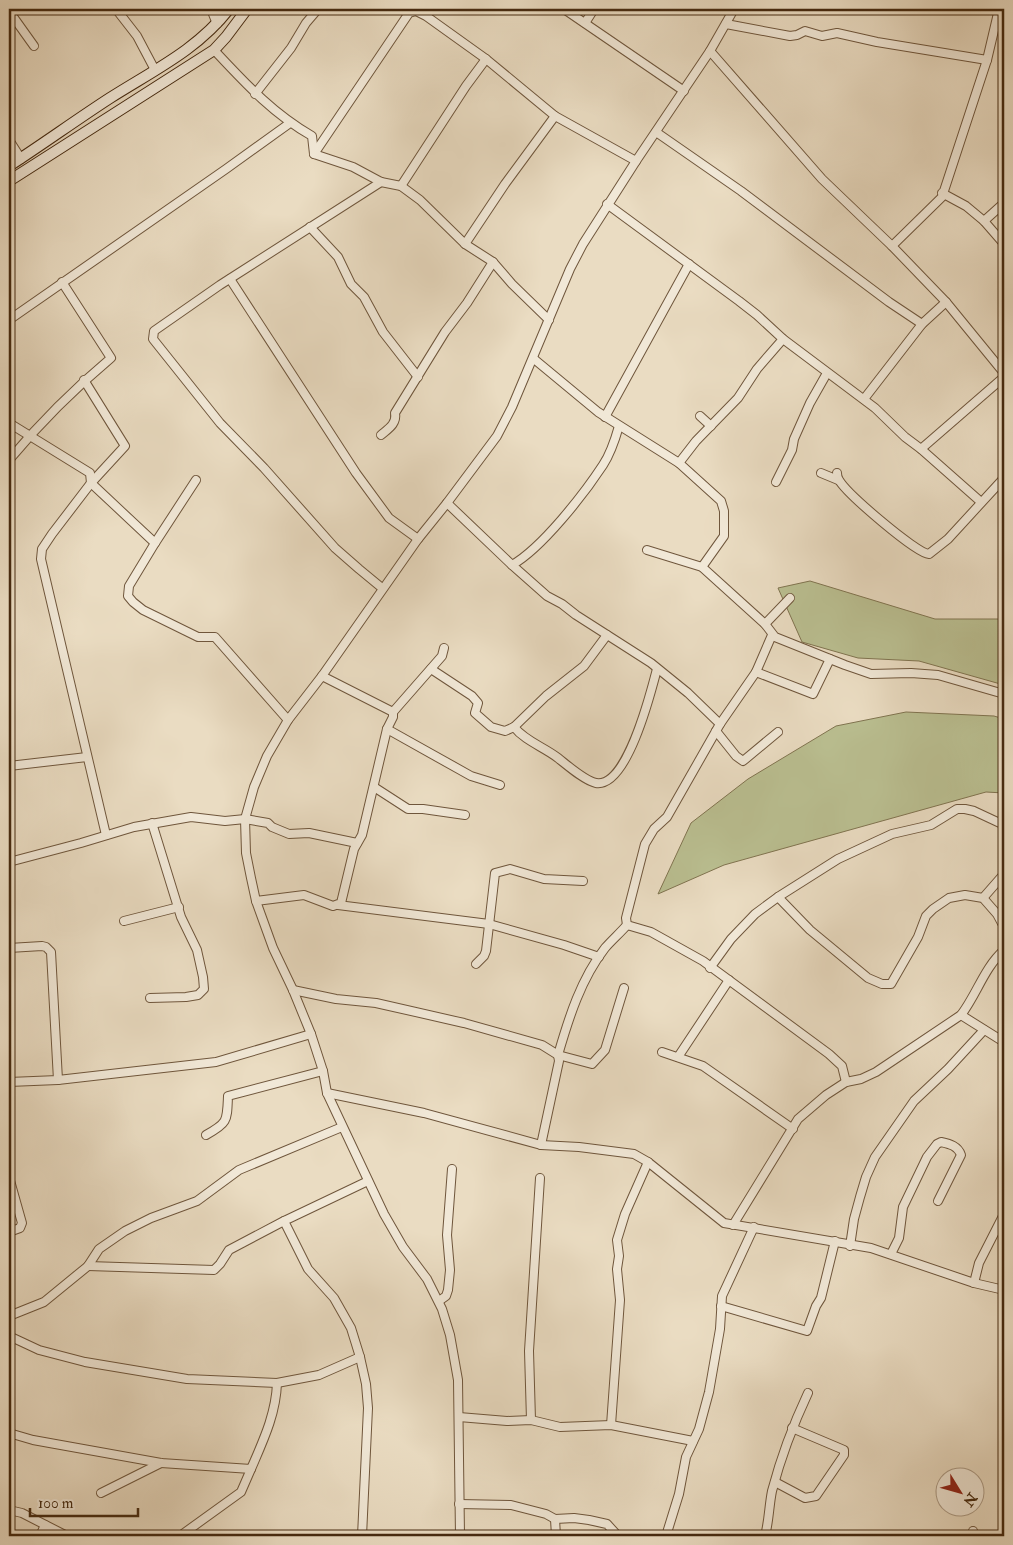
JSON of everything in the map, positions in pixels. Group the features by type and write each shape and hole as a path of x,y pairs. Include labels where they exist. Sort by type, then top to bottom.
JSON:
{"street":[{"path":"116,9 137,36 155,70"},
{"path":"210,9 217,24"},
{"path":"9,166 198,41 217,24 229,9"},
{"path":"9,181 214,50 248,9"},
{"path":"255,94 291,48 306,23 318,9"},
{"path":"564,9 684,91"},
{"path":"585,23 594,9"},
{"path":"460,1536 457,1370 450,1335 439,1301 427,1279 403,1247 384,1214 327,1093 323,1072 311,1034 273,948 256,901 246,853 245,819 254,787 267,756 288,720 322,676 418,539 497,436 534,359 582,244 710,51 733,9"},
{"path":"892,246 942,197 987,60 999,9"},
{"path":"9,11 34,46"},
{"path":"314,154 409,14 416,11 426,16 451,36 486,59 554,116 636,161"},
{"path":"726,24 790,36 805,31 822,36 837,33 877,42 987,60"},
{"path":"214,50 255,94 290,122 312,136 314,154"},
{"path":"710,51 822,179 892,246 946,302 1004,372"},
{"path":"401,186 466,86 486,59"},
{"path":"465,244 554,116"},
{"path":"9,320 226,169 290,122"},
{"path":"656,132 741,191 889,302 922,324"},
{"path":"9,140 21,158"},
{"path":"314,154 353,167 381,182 401,186 420,200 465,244 493,262 512,284 549,320"},
{"path":"381,182 230,278 154,331 153,339 220,423 264,468 335,548 382,588"},
{"path":"942,193 966,206 984,221 1004,244"},
{"path":"984,221 1004,203"},
{"path":"607,204 757,314 783,339 864,399 906,438 981,502"},
{"path":"310,227 338,258 351,284 364,297 383,332 418,376"},
{"path":"381,436 393,425 396,419 395,413 445,332 467,303 493,262"},
{"path":"605,417 689,264"},
{"path":"230,278 356,473 389,518 418,539"},
{"path":"9,460 29,436 84,380 111,358 62,282"},
{"path":"864,399 922,324 946,302"},
{"path":"680,463 696,441 738,398 757,369 783,339"},
{"path":"534,359 605,417 680,463 721,501 724,511 724,536 702,567"},
{"path":"776,482 792,450 794,439 810,403 827,373"},
{"path":"921,449 1004,377"},
{"path":"84,380 125,446 92,483 42,549 41,559 106,835"},
{"path":"700,416 712,426"},
{"path":"9,423 90,473 92,483 155,543"},
{"path":"512,565 527,554 562,519 603,465 614,445 619,426"},
{"path":"821,473 838,476 852,496 926,554 930,554 948,539 1004,478"},
{"path":"196,480 129,586 128,596 144,610 198,637 215,637 288,720"},
{"path":"448,502 512,565 547,596 651,663 688,692 718,728 736,756 743,761 778,732"},
{"path":"647,550 702,567 765,624 772,635 830,660 871,674 911,673 938,675 1004,694"},
{"path":"765,624 790,598"},
{"path":"432,669 472,696 478,703 475,713 490,727 505,731 514,727 546,696 584,666 607,635"},
{"path":"627,925 626,918 645,844 654,829 667,817 718,728 756,672 772,635"},
{"path":"338,905 342,900 354,849 362,835 387,729 393,717 393,712 432,669 442,656 444,648"},
{"path":"756,672 814,694 830,660"},
{"path":"514,727 519,734 594,783 603,783 619,770 630,752 658,670"},
{"path":"322,676 393,712"},
{"path":"387,729 471,776 500,785"},
{"path":"9,766 87,757"},
{"path":"374,787 408,809 423,809 465,815"},
{"path":"710,968 755,914 838,859 892,834 931,825 957,809 965,808 974,811 1004,825"},
{"path":"9,862 152,822 191,817 225,821 245,819 268,823 272,827 289,834 309,833 357,843"},
{"path":"150,998 198,995 204,989 198,950 181,917 152,822"},
{"path":"476,964 486,951 495,873 510,869 544,880 583,881"},
{"path":"983,898 1004,874"},
{"path":"256,901 304,895 333,906 338,905 489,924 599,957"},
{"path":"778,897 810,930 868,978 882,984 891,984 918,938 926,916 949,898 965,895 983,898 997,914 1004,927"},
{"path":"124,921 179,907"},
{"path":"541,1145 559,1061 558,1055 573,1006 599,957 627,925"},
{"path":"627,925 652,932 703,961 829,1054 842,1066 846,1082"},
{"path":"9,948 42,946 51,952 58,1080"},
{"path":"733,1225 798,1119 826,1095 846,1082 862,1079 876,1072 961,1015 971,1002 994,959 1004,950"},
{"path":"678,1057 729,980"},
{"path":"293,990 336,999 376,1003 436,1016 542,1045 558,1055 592,1064 604,1050 624,988"},
{"path":"961,1015 1004,1042"},
{"path":"850,1246 854,1218 866,1176 875,1157 914,1101 948,1069 984,1030"},
{"path":"9,1082 58,1080 216,1062 311,1034"},
{"path":"662,1052 703,1066 792,1129"},
{"path":"206,1135 221,1127 227,1117 228,1096 323,1072"},
{"path":"327,1093 424,1113 541,1145 579,1147 634,1154 648,1162 724,1222 772,1232 835,1241 850,1246 871,1248 974,1283 1004,1290"},
{"path":"9,1316 44,1302 88,1266 99,1249 124,1231 151,1218 198,1201 239,1170 342,1126"},
{"path":"891,1254 899,1238 903,1207 927,1157 937,1144 941,1142 954,1146 961,1155 938,1201"},
{"path":"611,1426 620,1300 617,1240 648,1162"},
{"path":"439,1301 446,1296 450,1270 447,1235 452,1169"},
{"path":"9,1177 22,1224 20,1228 9,1232"},
{"path":"531,1420 529,1351 540,1178"},
{"path":"88,1266 214,1270 229,1250 284,1221 368,1181"},
{"path":"974,1283 979,1263 1004,1214"},
{"path":"284,1221 308,1269 334,1298 351,1328 360,1357 366,1384 368,1408 362,1536"},
{"path":"666,1536 679,1494 686,1457 699,1428 709,1392 720,1329 724,1290 754,1227"},
{"path":"721,1306 807,1331 821,1298 835,1241"},
{"path":"9,1336 39,1350 85,1362 188,1379 277,1383 319,1375 360,1357"},
{"path":"180,1536 241,1492 272,1419 277,1395 277,1383"},
{"path":"765,1536 779,1465 792,1428 808,1393"},
{"path":"459,1417 507,1421 531,1420 560,1427 611,1426 693,1441"},
{"path":"775,1482 805,1498 816,1496 844,1455 844,1450 792,1428"},
{"path":"9,1434 161,1463 251,1469"},
{"path":"678,1438 686,1457"},
{"path":"101,1493 161,1463"},
{"path":"458,1504 512,1505 546,1514 555,1519 574,1518 607,1524 618,1536"},
{"path":"9,1510 22,1513 67,1536"},
{"path":"555,1519 556,1536"},
{"path":"40,1536 45,1525"},
{"path":"191,1529 196,1536"}],"green space":[{"path":"810,581 935,619 1004,619 1004,685 919,661 858,658 802,642 778,588"},
{"path":"906,712 994,716 1004,719 1004,793 986,792 724,865 658,894 691,823 748,779 836,726"}]}
